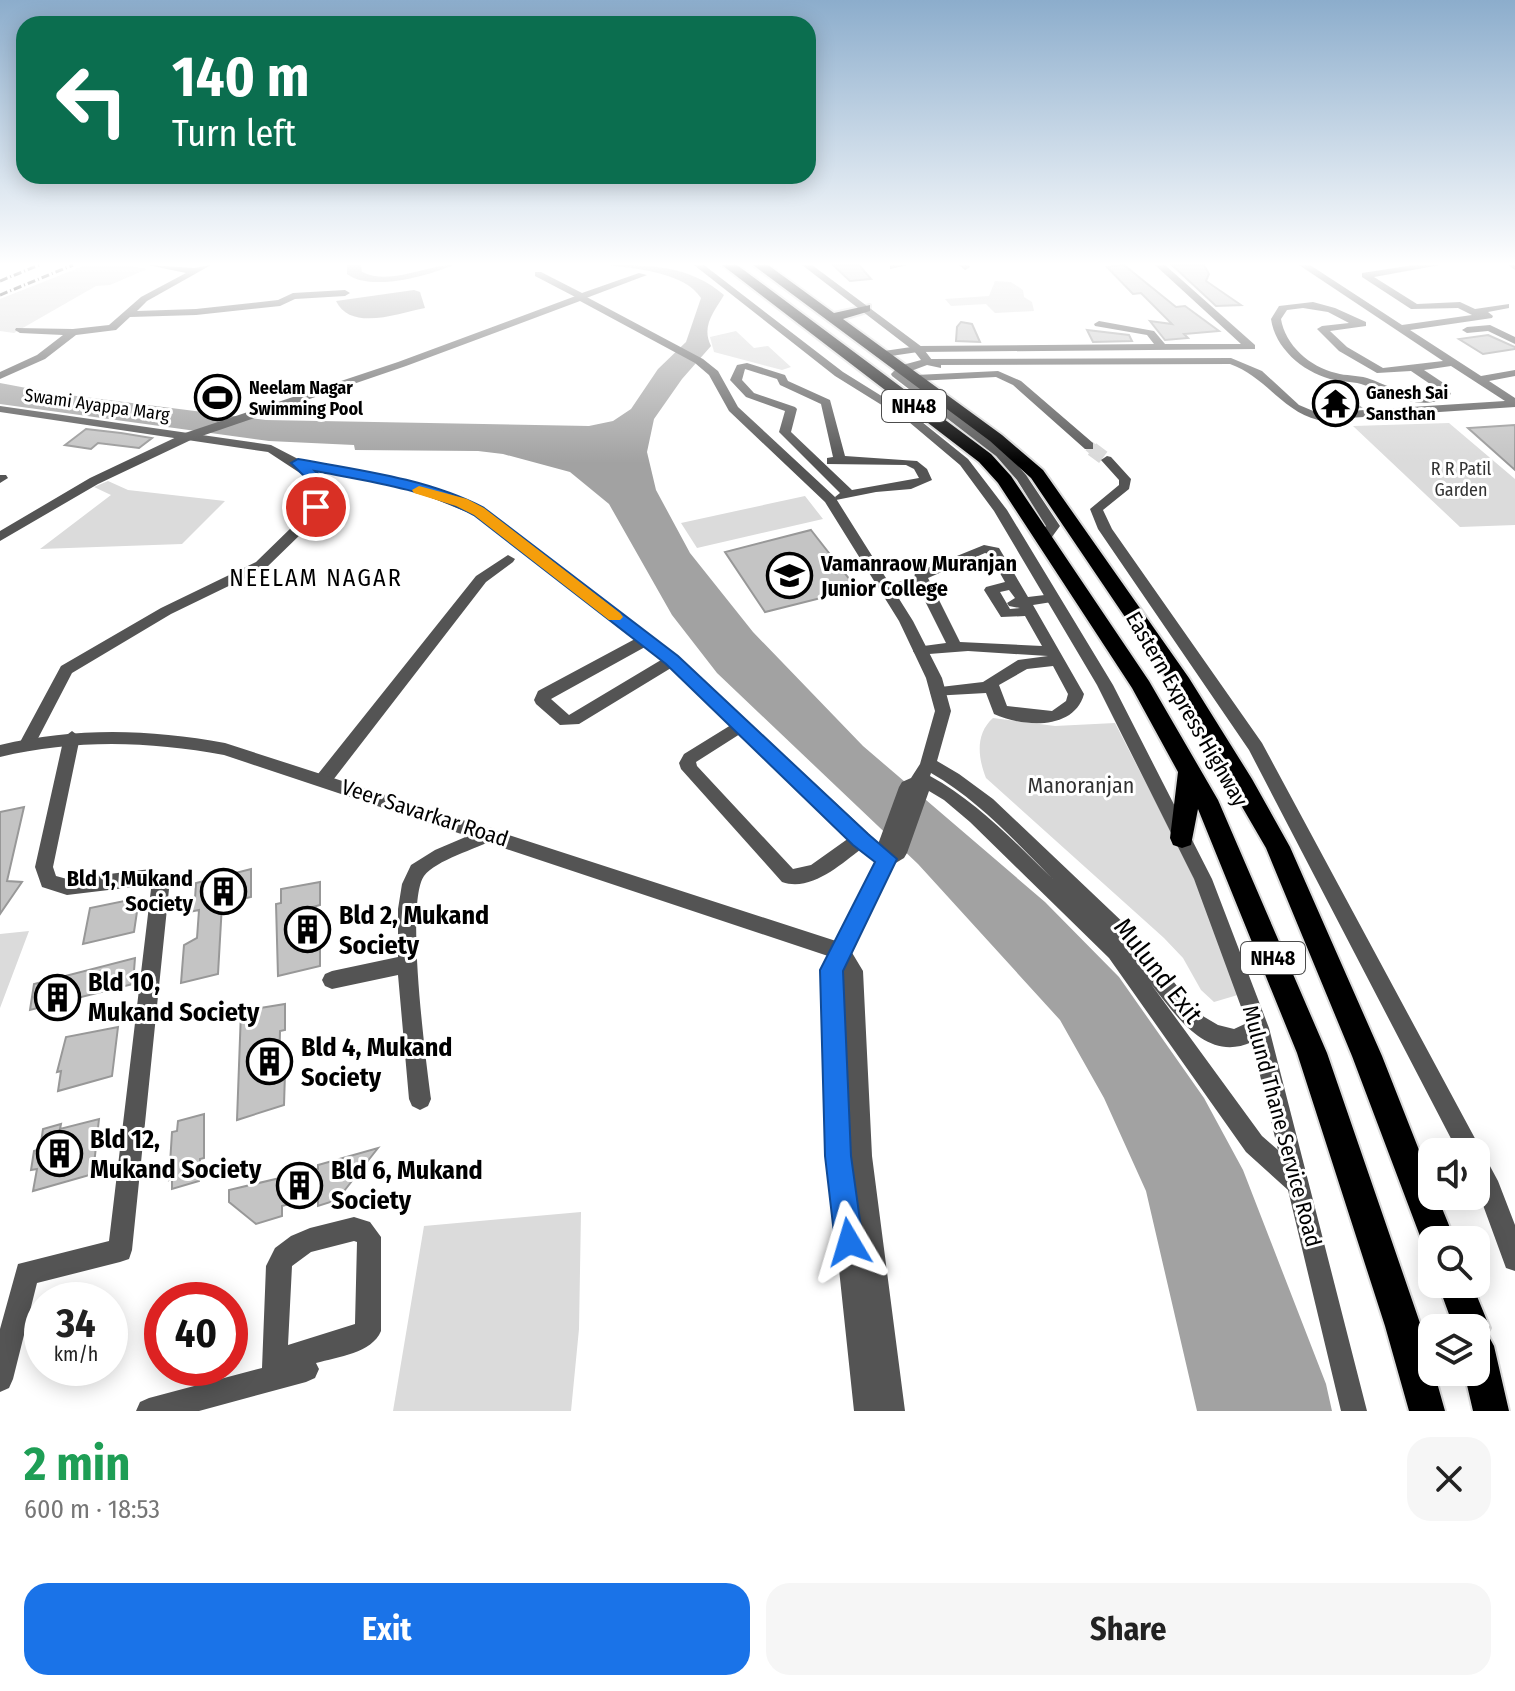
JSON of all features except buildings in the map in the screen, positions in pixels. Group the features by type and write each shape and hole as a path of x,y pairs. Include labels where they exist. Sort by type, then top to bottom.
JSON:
{"highway":[{"name":"Eastern Express Highway","path":"814,331 985,458 1005,480 1141,686 1190,772 1235,863 1312,1053 1403,1326 1427,1411"},
{"name":"Eastern Express Highway","path":"853,331 884,354 916,369 1037,474 1181,683 1278,847 1367,1056 1433,1226"},
{"path":"964,462 985,458"},
{"path":"1182,838 1190,772"},
{"path":"1485,1386 1491,1411"}],"street":[{"path":"42,331 93,331"},
{"path":"0,537 94,481 194,434 490,331"},
{"path":"643,331 699,361 714,373 733,409 830,500 886,588 921,651 943,711 890,853 840,951 853,971 838,1156 864,1270 871,1336 867,1411"},
{"name":"Mulund Thane Service Road","path":"783,331 839,374 913,420 964,462 1000,510 1105,685 1203,879 1259,1028 1354,1411"},
{"path":"895,331 918,349"},
{"path":"1140,331 1150,333 1165,345"},
{"path":"1233,331 1251,347 1251,357 1241,363"},
{"path":"1279,331 1280,337 1310,366 1321,371 1364,381 1414,399 1427,400 1445,394 1441,386 1414,368"},
{"path":"1324,331 1343,349 1375,369 1387,371 1453,363"},
{"path":"1409,331 1515,404"},
{"path":"1495,331 1515,341"},
{"path":"0,376 41,357 73,332"},
{"path":"1165,345 1187,340"},
{"path":"884,354 918,349 1165,345 1251,347"},
{"path":"916,369 918,349"},
{"path":"1044,538 1053,526 1022,478 1000,453 896,374 916,369 1216,359 1241,363 1258,371 1297,410 1308,416 1437,412 1515,404"},
{"path":"840,459 826,402 784,383 781,377 741,367 736,380 747,392 791,409 785,432 849,495"},
{"path":"916,369 945,376 998,374 1017,383 1089,446"},
{"path":"916,369 944,370 945,376"},
{"path":"1479,380 1515,373"},
{"path":"724,397 747,392"},
{"name":"Swami Ayappa Marg","path":"0,409 194,434 271,449 298,463 375,478 462,502 479,512 666,663 857,841 890,853"},
{"path":"799,469 840,459 910,462 925,474 926,480 919,484 830,500"},
{"path":"1107,460 1125,479 1125,486 1096,509 1105,529 1256,747 1463,1138"},
{"path":"27,744 66,670 166,611 261,565 300,527 316,507 321,494 316,479 298,463"},
{"path":"955,647 922,582 922,574 988,548 994,551 1014,584 1021,605 1055,655 1077,698 1061,715 1048,718 1000,710 990,683 1016,667 1055,655"},
{"path":"324,779 481,579 508,559"},
{"path":"886,588 922,582"},
{"path":"1014,584 991,590 1006,614 1021,605 1053,598"},
{"path":"640,643 544,695 542,700 566,721 573,720 666,663"},
{"path":"921,651 981,645 1055,655"},
{"path":"938,692 990,687"},
{"path":"738,728 690,758 687,763 689,769 789,877 800,879 811,874 857,841"},
{"name":"Veer Savarkar Road","path":"0,751 72,737 127,735 186,741 225,749 840,951"},
{"path":"0,1379 27,1273 120,1250 130,1187 160,889 158,880 151,877 67,887 49,882 44,867 72,737"},
{"path":"919,780 953,778 987,804 1123,935 1194,1022 1214,1034 1235,1039 1259,1028"},
{"name":"Mulund Exit","path":"919,780 950,795 976,817 1116,952 1254,1144 1299,1185"},
{"path":"420,1099 408,964 409,881 418,869 489,834"},
{"path":"332,980 408,964"},
{"path":"1490,1189 1515,1259"},
{"path":"149,1411 275,1370 368,1331 369,1237 362,1230 354,1229 293,1246 282,1256 278,1266 275,1370"},
{"path":"871,1336 892,1411"},
{"path":"275,1370 306,1369"}],"green space":[{"path":"736,331 754,348 768,346 791,367 782,370 714,352 710,337"},
{"name":"R R Patil Garden","path":"1449,423 1515,479 1515,525 1460,527 1353,426"},
{"path":"108,481 128,490 225,501 182,544 40,549 111,495 94,487"},
{"path":"805,496 823,519 697,548 681,523"},
{"name":"Manoranjan","path":"993,718 1055,726 1115,723 1187,863 1237,976 1241,994 1214,1002 1201,990 1183,958 1164,938 986,778 980,746 983,731"},
{"path":"29,931 0,1008 0,934"},
{"path":"581,1212 579,1329 571,1411 393,1411 424,1226"}],"shaded area":[{"path":"690,331 707,331 711,346 682,379 654,419 647,452 656,490 690,553 753,632 863,746 1045,902 1119,977 1204,1098 1243,1170 1326,1384 1332,1411 1197,1411 1146,1191 1104,1098 1060,1020 918,864 717,673 672,615 609,504 570,472 503,454 478,451 355,450 354,445 269,441 0,404 0,383 53,393 266,420 589,426 613,421 631,409 658,369 686,342"}],"tunnel":[{"path":"1089,446 1095,451"},
{"path":"1092,449 1107,460"}],"slow traffic":[{"path":"419,490 462,502 479,512 615,617"}],"place":[{"name":"Neelam Nagar Swimming Pool","path":"218,398"},
{"name":"Ganesh Sai Sansthan","path":"1335,403"},
{"name":"Vamanraow Muranjan Junior College","path":"790,576"},
{"name":"Bld 1, Mukand Society","path":"224,891"},
{"name":"Bld 2, Mukand Society","path":"308,930"},
{"name":"Bld 10, Mukand Society","path":"57,997"},
{"name":"Bld 4, Mukand Society","path":"270,1062"},
{"name":"Bld 12, Mukand Society","path":"59,1154"},
{"name":"Bld 6, Mukand Society","path":"300,1185"}],"district":[{"name":"NEELAM NAGAR","path":"316,578"}],"route":[{"path":"316,507 321,494 316,479 298,463 375,478 462,502 479,512 672,660 861,839 887,859 831,970 838,1156 849,1242"}]}
